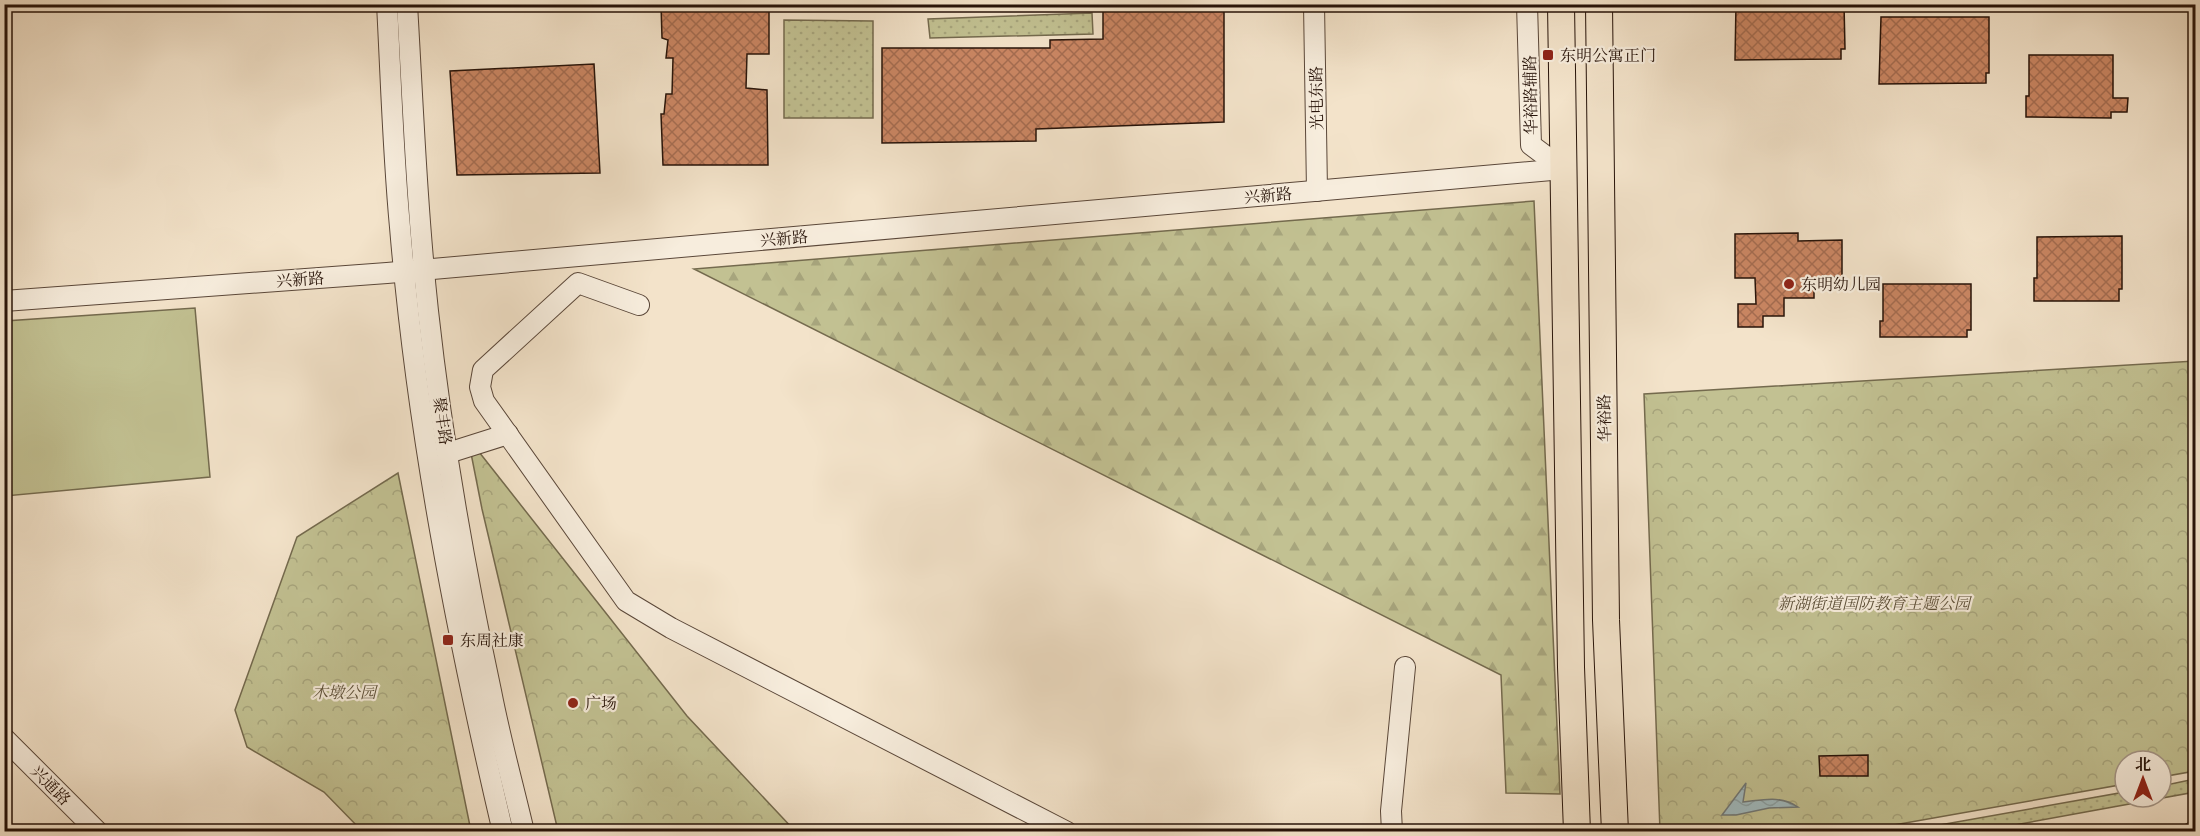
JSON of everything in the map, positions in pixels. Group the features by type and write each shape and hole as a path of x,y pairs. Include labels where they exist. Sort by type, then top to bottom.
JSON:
{"main road":[{"path":"1561,4 1570,667 1577,831"},
{"name":"华裕路","path":"1599,4 1606,620 1615,831"}],"street":[{"name":"聚丰路","path":"387,4 400,227 414,270 448,453 458,523 491,692 525,831"},
{"name":"聚丰路","path":"407,4 419,226 414,270 421,416 471,696 503,831"},
{"name":"光电东路","path":"1314,4 1317,191"},
{"name":"华裕路辅路","path":"1527,4 1531,145 1563,169"},
{"name":"兴新路","path":"4,302 414,270 1563,169"},
{"path":"639,305 578,283 483,370 480,387 484,401 626,601 671,628 1067,831"},
{"path":"448,453 508,434"},
{"path":"1392,831 1391,811 1405,667"},
{"name":"兴通路","path":"4,738 98,831"}],"green space":[{"path":"911,4 1078,4 1078,5 911,9"},
{"path":"777,5 870,5 870,10 777,11"},
{"path":"1092,13 1093,34 930,38 928,19"},
{"path":"784,20 873,21 873,118 784,118"},
{"path":"1534,201 1560,794 1506,793 1501,675 694,269"},
{"path":"195,308 210,477 5,496 5,321"},
{"name":"新湖街道国防教育主题公园","path":"2195,361 2195,771 2173,775 2173,749 2113,749 2113,786 1860,831 1660,831 1644,394"},
{"path":"468,438 687,716 795,831 558,831 482,509"},
{"name":"木墩公园","path":"398,473 471,831 362,831 324,792 247,747 235,710 297,537"},
{"path":"2195,779 2195,792 2173,796 2173,784"},
{"path":"2113,794 2113,807 1982,831 1906,831"}],"water":[{"path":"1746,783 1743,802 1778,800 1798,807 1769,808 1736,815 1722,815"}],"building":[{"path":"661,4 769,4 769,54 747,54 746,88 767,90 768,165 663,165 661,114 664,114 666,94 672,94 673,58 666,58 668,40 662,38"},
{"path":"1103,4 1224,4 1224,122 1036,129 1036,141 882,143 882,48 1050,48 1050,40 1103,39"},
{"path":"1736,4 1844,4 1845,49 1841,49 1841,59 1735,60"},
{"path":"1881,17 1989,17 1989,73 1986,73 1986,83 1879,84"},
{"path":"2029,55 2113,55 2113,98 2128,98 2127,112 2111,112 2111,118 2026,117 2026,96 2029,96"},
{"path":"594,64 600,173 457,175 450,71"},
{"path":"1798,233 1798,241 1842,240 1842,277 1814,278 1814,298 1784,298 1784,316 1763,316 1763,327 1738,327 1738,304 1756,304 1755,278 1735,278 1735,234"},
{"path":"2122,236 2122,289 2119,289 2119,301 2034,301 2034,278 2037,278 2037,237"},
{"path":"1883,284 1971,284 1971,330 1967,330 1967,337 1880,337 1880,321 1883,321"},
{"path":"1868,755 1868,776 1820,776 1819,756"}],"place":[{"name":"东明公寓正门","path":"1548,55"},
{"name":"东明幼儿园","path":"1789,284"},
{"name":"东周社康","path":"448,640"},
{"name":"广场","path":"573,703"}]}
